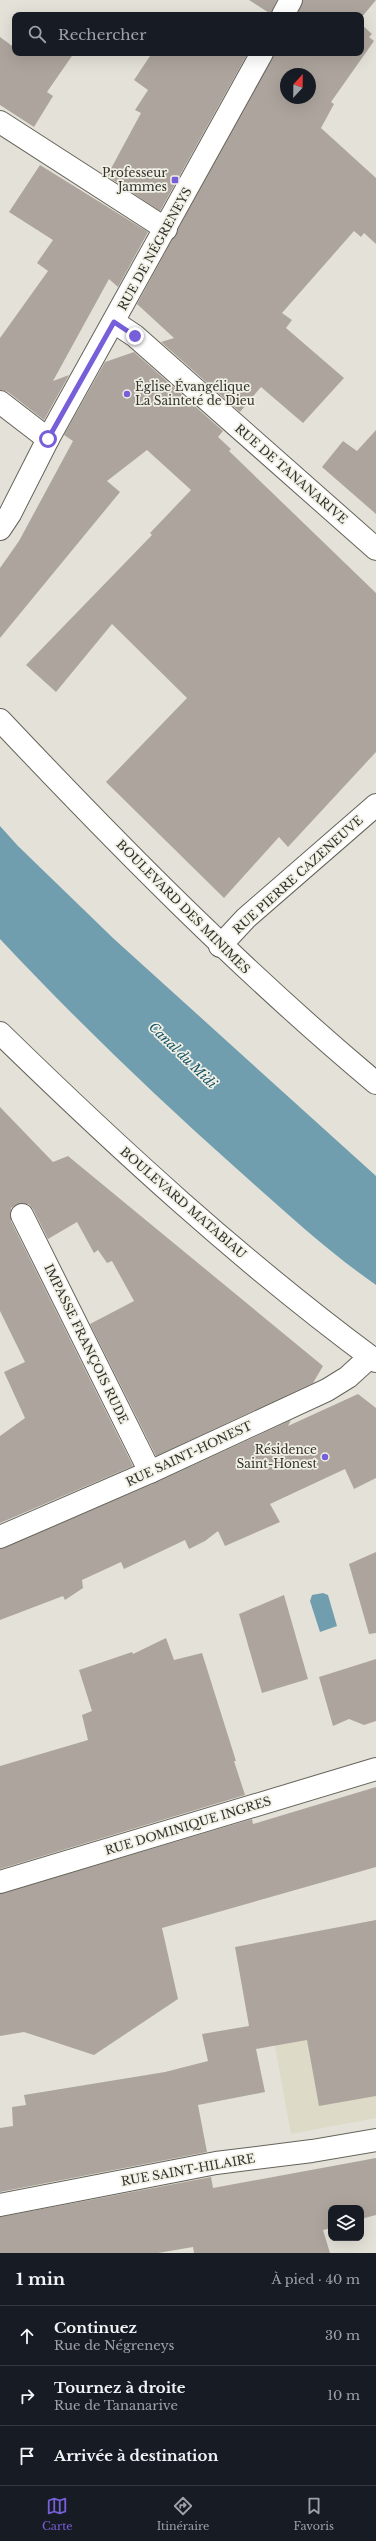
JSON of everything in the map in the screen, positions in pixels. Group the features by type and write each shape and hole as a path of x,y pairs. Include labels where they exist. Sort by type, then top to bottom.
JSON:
{"street":[{"path":"285,12 291,0"},
{"name":"RUE DE NÉGRENEYS","path":"0,529 10,514 48,439 166,229 260,56"},
{"path":"0,122 166,229"},
{"name":"RUE DE TANANARIVE","path":"114,322 135,336 376,548"},
{"path":"0,402 48,439"},
{"name":"BOULEVARD DES MINIMES","path":"0,720 220,946 313,1030 376,1083"},
{"name":"RUE PIERRE CAZENEUVE","path":"220,946 246,918 376,805"},
{"name":"BOULEVARD MATABIAU","path":"0,1033 105,1135 209,1227 373,1359"},
{"name":"IMPASSE FRANÇOIS RUDE","path":"22,1215 150,1472"},
{"name":"RUE SAINT-HONEST","path":"0,1537 150,1472 327,1390 373,1359"},
{"name":"RUE DOMINIQUE INGRES","path":"0,1882 376,1769"},
{"name":"RUE SAINT-HILAIRE","path":"0,2206 216,2163 312,2151 376,2140"}],"shaded area":[{"path":"376,1920 376,2118 291,2134 256,1943"}],"water":[{"name":"Canal du Midi","path":"0,826 18,846 114,939 376,1176 376,1285 305,1229 176,1113 86,1027 0,939"},
{"path":"323,1593 328,1595 337,1626 320,1632 310,1601 312,1595"}],"building":[{"path":"249,0 277,0 272,12 268,12"},
{"path":"303,0 376,0 364,14 364,12 298,12"},
{"path":"364,27 372,34 369,37 374,41 364,55"},
{"path":"0,37 12,46 12,56 72,56 47,92 53,96 34,127 0,105"},
{"path":"150,56 246,56 160,211 107,176 141,113 135,110 148,90 134,80"},
{"path":"272,56 363,56 331,102 334,104 321,128 376,178 376,244 364,233 361,237 354,231 282,313 292,320 286,328 344,378 303,423 261,387 240,412 161,342 174,338 137,304"},
{"path":"40,165 148,232 118,287 109,279 53,381 69,375 44,420 8,392 0,390 0,338 48,271 37,263 53,240 9,212"},
{"path":"134,352 223,431 218,437 231,449 229,451 376,593 376,752 288,847 279,837 224,898 106,782 187,698 112,624 56,692 26,665 152,535 150,533 191,490 147,450 107,481 120,492 0,638 0,568 19,541 73,441 64,435 105,362"},
{"path":"376,430 376,514 322,467 343,441 357,451"},
{"path":"0,1107 53,1162 68,1156 323,1366 313,1383 156,1456 90,1324 134,1301 112,1261 107,1263 98,1250 94,1253 77,1222 48,1239 29,1204 17,1204 11,1208 11,1221 133,1466 0,1523 0,1436 25,1418 4,1372 25,1362 0,1311"},
{"path":"358,1394 376,1408 376,1478 354,1489 345,1469 270,1504 280,1522 225,1546 218,1531 205,1541 189,1549 185,1540 124,1569 121,1562 82,1580 83,1588 65,1600 63,1596 0,1620 0,1549 155,1483 291,1420 288,1426"},
{"path":"376,1552 376,1633 369,1634 349,1564"},
{"path":"284,1595 308,1679 262,1693 239,1614"},
{"path":"166,1638 174,1660 202,1653 236,1761 234,1761 245,1795 0,1869 0,1766 88,1740 82,1715 92,1711 79,1670 132,1652 133,1654"},
{"path":"376,1659 376,1721 364,1725 349,1719 333,1726 319,1677"},
{"path":"376,1787 376,1867 162,1928 178,1999 94,2055 24,2032 0,2036 0,1894 252,1819 253,1824"},
{"path":"376,1920 376,2096 319,2106 307,2040 256,2049 265,2092 198,2105 207,2152 0,2192 0,2128 13,2126 12,2107 26,2105 24,2095 165,2072 208,2061 202,2034 249,2026 235,1947"},
{"path":"376,2158 376,2215 364,2218 364,2205 328,2205 328,2229 323,2230 330,2253 194,2253 193,2247 158,2253 0,2253 0,2217 211,2177 213,2188"}],"place":[{"name":"Professeur Jammes","path":"175,180"},
{"name":"Église Évangélique La Sainteté de Dieu","path":"127,394"},
{"name":"Résidence Saint-Honest","path":"325,1457"}],"route":[{"path":"48,439 114,322 126,328 135,336"}]}
